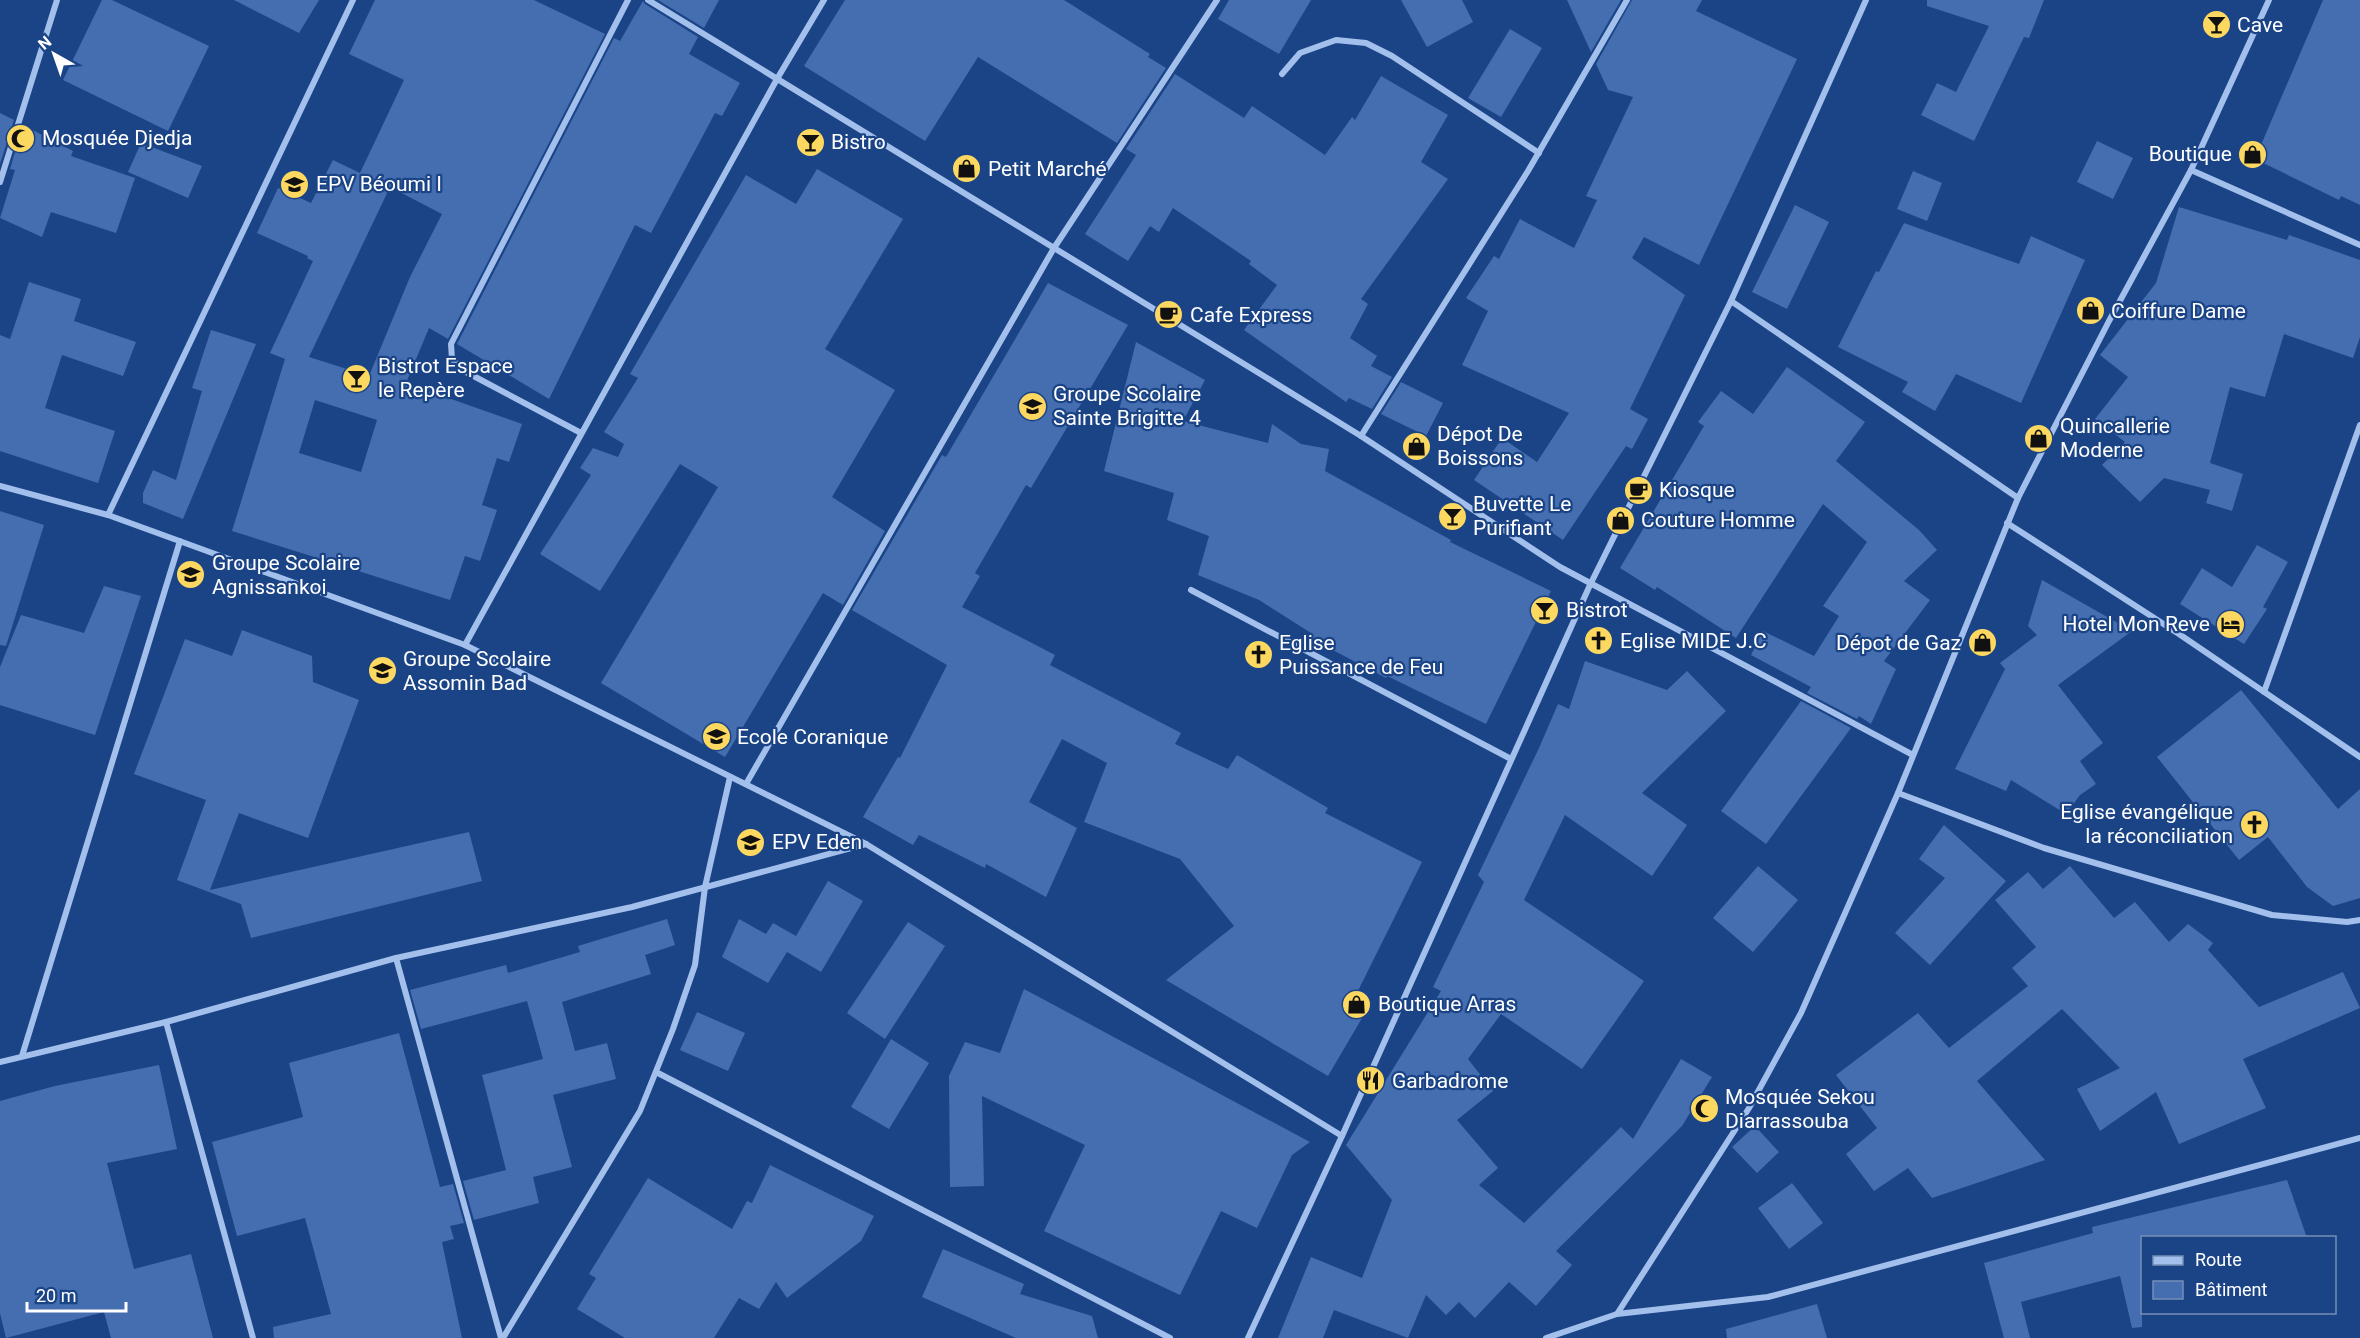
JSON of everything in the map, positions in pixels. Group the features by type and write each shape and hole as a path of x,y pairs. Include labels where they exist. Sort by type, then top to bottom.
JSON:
{"street":[{"path":"0,182 57,0"},
{"path":"108,515 353,0"},
{"path":"581,433 466,372 452,358 452,344 628,0"},
{"path":"648,0 1361,436 1590,585 1913,755"},
{"path":"465,645 777,79 824,0"},
{"path":"746,784 1054,248 1217,0"},
{"path":"1361,436 1539,153 1627,0"},
{"path":"1248,1338 1342,1136 1590,585 1731,302 1866,0"},
{"path":"1617,1314 1749,1108 1801,1013 1899,793 2018,498 2109,321 2191,170 2269,0"},
{"path":"1282,74 1300,53 1336,40 1366,43 1392,56 1539,153"},
{"path":"2191,170 2360,245"},
{"path":"1731,302 2018,498"},
{"path":"2264,692 2360,425"},
{"path":"0,486 108,515 465,645 866,844 1342,1136"},
{"path":"2007,523 2179,634 2360,757"},
{"path":"22,1056 180,541"},
{"path":"1191,590 1511,759"},
{"path":"502,1338 640,1111 674,1029 695,965 705,887 730,777"},
{"path":"1899,793 2044,848 2272,915 2347,922 2360,920"},
{"path":"0,1062 166,1022 396,958 632,907 866,844"},
{"path":"396,958 502,1338"},
{"path":"166,1022 253,1338"},
{"path":"656,1072 1170,1338"},
{"path":"1546,1338 1617,1314 1768,1297 2360,1138"}],"building":[{"path":"102,0 112,0 209,46 168,131 63,80"},
{"path":"234,0 319,0 299,33"},
{"path":"375,0 534,0 605,34 448,339 429,328 406,383 522,424 509,462 497,458 482,505 497,510 480,561 465,556 450,600 232,531 285,359 270,353 313,261 307,258 308,256 257,233 278,188 311,203 333,160 360,173 404,80 349,54","holes":["390,187 442,214 410,277 369,376 309,357","315,400 377,420 361,472 299,453"]},
{"path":"658,0 719,0 704,28"},
{"path":"845,0 1064,0 1150,54 1148,57 1166,68 1117,143 978,57 925,141 804,66"},
{"path":"1229,0 1311,0 1279,54 1218,19"},
{"path":"1401,0 1462,0 1473,22 1427,47"},
{"path":"1567,0 1621,0 1591,52"},
{"path":"1632,0 1702,0 1696,11 1797,59 1699,265 1644,237 1632,258 1685,295 1630,409 1648,419 1632,449 1626,446 1563,540 1474,480 1502,438 1537,462 1569,413 1462,365 1488,311 1466,298 1494,256 1499,259 1520,219 1574,248 1597,200 1586,196 1633,97 1608,90 1596,64"},
{"path":"1927,0 2044,0 2029,38 2024,37 1974,141 1921,115 1937,83 1956,92 1989,26 1927,6"},
{"path":"2323,0 2360,0 2360,205 2341,196 2339,200 2255,159"},
{"path":"643,1 698,37 689,54 740,83 722,116 715,113 651,233 635,225 549,399 457,344 614,38 620,41"},
{"path":"1510,29 1542,48 1501,117 1468,98"},
{"path":"1175,74 1244,118 1252,106 1325,155 1352,117 1355,120 1381,76 1448,115 1421,162 1448,179 1361,299 1368,304 1350,338 1377,356 1371,366 1392,377 1372,409 1349,398 1346,402 1244,330 1277,285 1249,264 1251,261 1173,208 1159,232 1150,226 1128,261 1085,234 1136,155 1126,149"},
{"path":"0,113 14,120 0,164"},
{"path":"23,125 73,151 71,156 135,178 116,233 51,212 42,237 0,218 15,170 10,169"},
{"path":"2097,141 2133,158 2113,199 2077,182"},
{"path":"141,143 202,166 188,198 128,172"},
{"path":"817,169 903,219 825,349 895,390 832,497 885,531 843,605 823,593 725,757 601,683 718,487 680,464 600,591 540,554 591,475 580,468 593,448 618,457 624,444 604,432 638,378 630,374 746,175 796,204"},
{"path":"1913,171 1942,183 1927,221 1897,209"},
{"path":"1795,205 1829,222 1787,309 1752,292"},
{"path":"2179,207 2287,240 2289,235 2360,260 2360,337 2353,358 2284,334 2265,397 2230,387 2210,463 2243,474 2232,511 2206,503 2210,490 2164,478 2140,502 2102,465 2125,442 2095,419 2128,377 2100,355 2156,283"},
{"path":"1904,223 2019,264 2031,236 2085,260 2021,403 1956,374 1935,411 1902,392 1908,382 1838,347 1876,271 1879,272"},
{"path":"29,282 81,299 74,321 136,342 123,376 62,355 45,408 115,431 98,483 0,451 0,335 10,339"},
{"path":"1048,283 1128,325 1031,488 1026,485 975,573 980,576 962,607 1055,655 1050,665 1181,733 1175,744 1228,769 1237,755 1328,808 1325,813 1422,862 1351,1005 1365,1013 1328,1076 1166,980 1234,926 1180,859 1084,822 1107,763 1062,739 1029,802 1077,828 1046,897 986,864 985,868 919,835 913,845 863,817 898,757 900,758 947,665 852,610 942,455 946,457"},
{"path":"211,330 256,344 183,519 143,503 143,493 153,470 176,480 202,391 192,388"},
{"path":"1136,342 1205,380 1183,421 1268,443 1272,424 1301,444 1329,449 1325,471 1451,540 1450,542 1551,591 1486,724 1387,676 1386,678 1308,637 1311,633 1259,600 1198,575 1209,536 1167,520 1174,493 1104,471"},
{"path":"1787,367 1865,422 1836,461 1919,530 1937,550 1904,581 1930,600 1884,661 1896,669 1871,724 1859,716 1857,719 1807,693 1811,687 1751,655 1763,631 1814,656 1839,616 1823,606 1867,542 1823,504 1736,638 1657,587 1655,590 1620,568 1704,426 1698,422 1721,391 1753,414"},
{"path":"1401,382 1443,403 1426,436 1381,414"},
{"path":"0,511 44,525 6,646 0,645"},
{"path":"2257,545 2288,562 2263,607 2267,609 2244,644 2180,604 2202,568 2232,587"},
{"path":"2042,580 2132,631 2058,685 2103,743 2080,761 2096,784 2080,795 2066,814 2011,780 2006,791 1955,769 2005,669 2000,663 2037,635 2028,626"},
{"path":"104,586 141,596 95,735 0,705 0,667 21,615 84,633"},
{"path":"242,630 312,656 313,682 359,700 308,838 239,813 210,890 469,832 482,881 251,938 241,904 177,880 206,800 134,774 185,639 232,656"},
{"path":"1585,661 1667,690 1687,671 1726,711 1642,793 1687,825 1652,876 1565,815 1524,900 1644,981 1582,1069 1501,1014 1468,1059 1493,1091 1457,1120 1498,1168 1479,1185 1524,1223 1621,1127 1633,1139 1681,1059 1712,1077 1682,1126 1556,1251 1572,1265 1536,1306 1509,1282 1475,1318 1459,1302 1446,1315 1426,1295 1408,1338 1334,1310 1323,1338 1278,1338 1311,1257 1362,1278 1392,1200 1346,1145 1441,991 1433,987 1484,882 1478,875 1558,704 1569,709"},
{"path":"2241,690 2338,809 2360,789 2360,898 2333,906 2307,887 2268,837 2239,860 2157,757"},
{"path":"1801,701 1851,728 1766,844 1721,811"},
{"path":"1944,825 2006,881 1930,965 1895,933 1945,878 1919,859"},
{"path":"1758,866 1798,900 1753,952 1713,918"},
{"path":"2070,866 2114,918 2135,902 2169,942 2188,924 2213,943 2208,950 2259,1007 2343,972 2360,1008 2243,1059 2266,1108 2179,1144 2156,1092 2100,1131 2077,1089 2120,1068 2062,1009 1977,1081 2045,1160 1932,1198 1908,1168 1874,1191 1846,1154 1877,1128 1836,1075 1918,1013 1949,1048 2028,986 2012,968 2036,947 1995,900 2028,872 2043,889"},
{"path":"828,881 863,901 821,972 787,952 768,983 722,957 739,919 766,934 773,923 796,936"},
{"path":"667,919 675,945 645,955 651,974 562,1002 575,1051 607,1043 616,1079 553,1095 572,1167 533,1177 539,1203 474,1220 463,1181 506,1170 482,1075 543,1059 527,1001 421,1029 410,990 506,965 508,973 580,952 578,946"},
{"path":"908,922 945,946 885,1039 847,1013"},
{"path":"1024,989 1310,1142 1292,1155 1257,1228 1221,1211 1180,1295 1044,1231 1085,1145 982,1096 984,1186 950,1187 949,1076 965,1042 1000,1053"},
{"path":"697,1012 745,1033 728,1071 680,1050"},
{"path":"399,1033 440,1187 453,1184 464,1223 450,1226 454,1239 442,1242 462,1338 274,1338 273,1327 331,1314 305,1218 237,1236 212,1142 303,1117 289,1063"},
{"path":"891,1039 929,1063 889,1129 851,1107"},
{"path":"159,1065 177,1149 107,1163 134,1269 191,1254 213,1338 111,1338 104,1312 6,1338 0,1313 0,1101 55,1086"},
{"path":"1755,1126 1779,1152 1757,1173 1732,1147"},
{"path":"770,1165 874,1216 861,1241 787,1298 776,1282 759,1309 739,1298 714,1338 625,1338 577,1309 596,1278 589,1274 648,1178 732,1229 747,1201 752,1203"},
{"path":"2287,1180 2306,1236 2141,1236 2142,1327 2132,1328 2120,1276 2021,1302 2030,1338 2004,1338 1984,1263 2093,1233 2092,1227"},
{"path":"1792,1183 1823,1223 1789,1249 1758,1208"},
{"path":"943,1249 1024,1284 1020,1294 1092,1316 1098,1338 1016,1338 922,1297"},
{"path":"1817,1304 1827,1338 1727,1338 1726,1329"}],"place":[{"name":"Cave","path":"2216,25"},
{"name":"Mosquée Djedja","path":"21,138"},
{"name":"Bistro","path":"810,142"},
{"name":"Boutique","path":"2253,154"},
{"name":"Petit Marché","path":"967,169"},
{"name":"EPV Béoumi I","path":"295,184"},
{"name":"Coiffure Dame","path":"2090,311"},
{"name":"Cafe Express","path":"1169,315"},
{"name":"Bistrot Espace le Repère","path":"357,378"},
{"name":"Groupe Scolaire Sainte Brigitte 4","path":"1032,406"},
{"name":"Quincallerie Moderne","path":"2039,438"},
{"name":"Dépot De Boissons","path":"1416,446"},
{"name":"Kiosque","path":"1638,490"},
{"name":"Buvette Le Purifiant","path":"1452,516"},
{"name":"Couture Homme","path":"1620,520"},
{"name":"Groupe Scolaire Agnissankoi","path":"191,575"},
{"name":"Bistrot","path":"1545,610"},
{"name":"Hotel Mon Reve","path":"2231,624"},
{"name":"Eglise MIDE J.C","path":"1599,641"},
{"name":"Dépot de Gaz","path":"1982,643"},
{"name":"Eglise Puissance de Feu","path":"1258,655"},
{"name":"Groupe Scolaire Assomin Bad","path":"382,671"},
{"name":"Ecole Coranique","path":"716,737"},
{"name":"Eglise évangélique la réconciliation","path":"2254,824"},
{"name":"EPV Eden","path":"751,842"},
{"name":"Boutique Arras","path":"1357,1004"},
{"name":"Garbadrome","path":"1371,1081"},
{"name":"Mosquée Sekou Diarrassouba","path":"1704,1109"}]}
